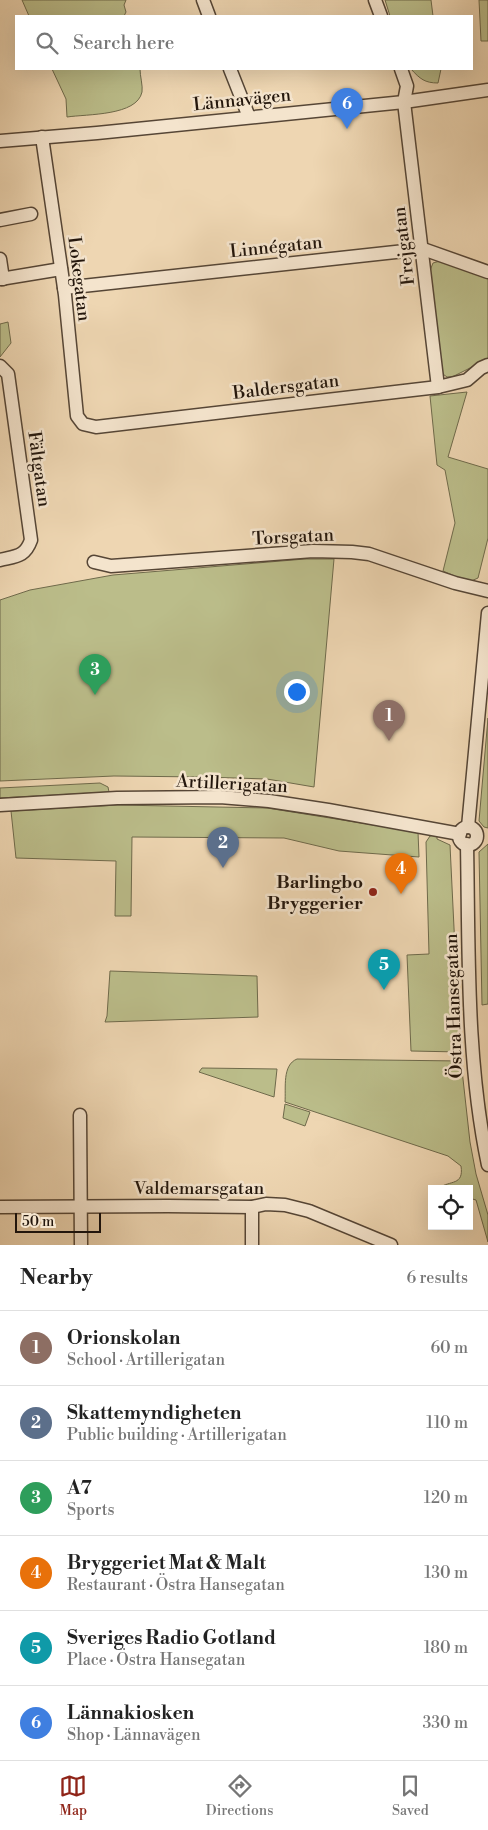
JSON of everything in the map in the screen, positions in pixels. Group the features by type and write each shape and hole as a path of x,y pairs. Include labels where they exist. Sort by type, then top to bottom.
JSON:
{"street":[{"path":"203,0 210,15"},
{"path":"375,0 381,15"},
{"path":"230,70 249,118"},
{"name":"Frejgatan","path":"401,70 407,86 404,102 438,387"},
{"name":"Lännavägen","path":"0,141 404,102 488,90"},
{"name":"Lokegatan","path":"42,137 64,288 77,416 83,424"},
{"path":"0,220 31,214"},
{"name":"Linnégatan","path":"64,288 423,249 488,272"},
{"path":"0,259 1,279 61,269"},
{"name":"Baldersgatan","path":"83,424 96,426 438,387 467,380 481,368 488,365"},
{"name":"Fältgatan","path":"0,366 8,374 31,540 23,554 0,560"},
{"name":"Torsgatan","path":"94,562 111,566 313,551 352,552 369,554 456,583 488,591"},
{"name":"Östra Hansegatan","path":"488,613 472,835 472,1057 476,1098 488,1165"},
{"name":"Artillerigatan","path":"0,805 117,798 220,797 318,808 472,835"},
{"path":"80,1115 81,1245"},
{"name":"Valdemarsgatan","path":"0,1208 82,1206 252,1207 266,1204 309,1211 390,1245"},
{"path":"252,1207 252,1245"}],"green space":[{"path":"22,0 126,0 124,15 29,15"},
{"path":"385,0 431,0 433,15 390,15"},
{"path":"479,0 488,0 488,41 481,41"},
{"path":"52,70 140,70 142,92 138,100 131,106 121,110 67,117 66,99"},
{"path":"412,70 441,70 438,83 423,80"},
{"path":"440,261 488,277 488,359 452,377 447,377 440,372 429,273 433,263"},
{"path":"8,322 11,343 0,357 0,324"},
{"path":"467,392 448,457 488,469 488,538 478,578 469,582 443,571 455,523 445,470 437,465 430,396"},
{"path":"305,559 334,559 314,787 267,779 204,777 114,776 0,781 0,600 30,590 113,575"},
{"path":"488,718 488,828 484,827 479,821"},
{"path":"100,783 108,787 109,792 0,798 0,788"},
{"path":"118,805 267,808 418,832 419,857 339,851 284,838 132,837 131,916 115,916 116,861 16,858 11,811"},
{"path":"437,834 437,839 450,845 460,1052 411,1051 407,955 429,954 426,842 430,836"},
{"path":"488,844 488,1004 482,1005 479,852"},
{"path":"110,971 257,976 258,1017 105,1022"},
{"path":"297,1059 461,1061 470,1142 476,1174 488,1215 488,1242 476,1200 473,1199 473,1185 446,1185 458,1180 461,1166 448,1156 285,1102 287,1072 292,1062"},
{"path":"202,1068 277,1069 274,1097 199,1072"},
{"path":"285,1104 310,1112 305,1126 283,1118"}],"place":[{"name":"Lännakiosken","path":"347,129"},
{"name":"A7","path":"95,695"},
{"name":"Orionskolan","path":"389,741"},
{"name":"Skattemyndigheten","path":"223,868"},
{"name":"Barlingbo Bryggerier","path":"373,892"},
{"name":"Bryggeriet Mat & Malt","path":"401,894"},
{"name":"Sveriges Radio Gotland","path":"384,990"}]}
